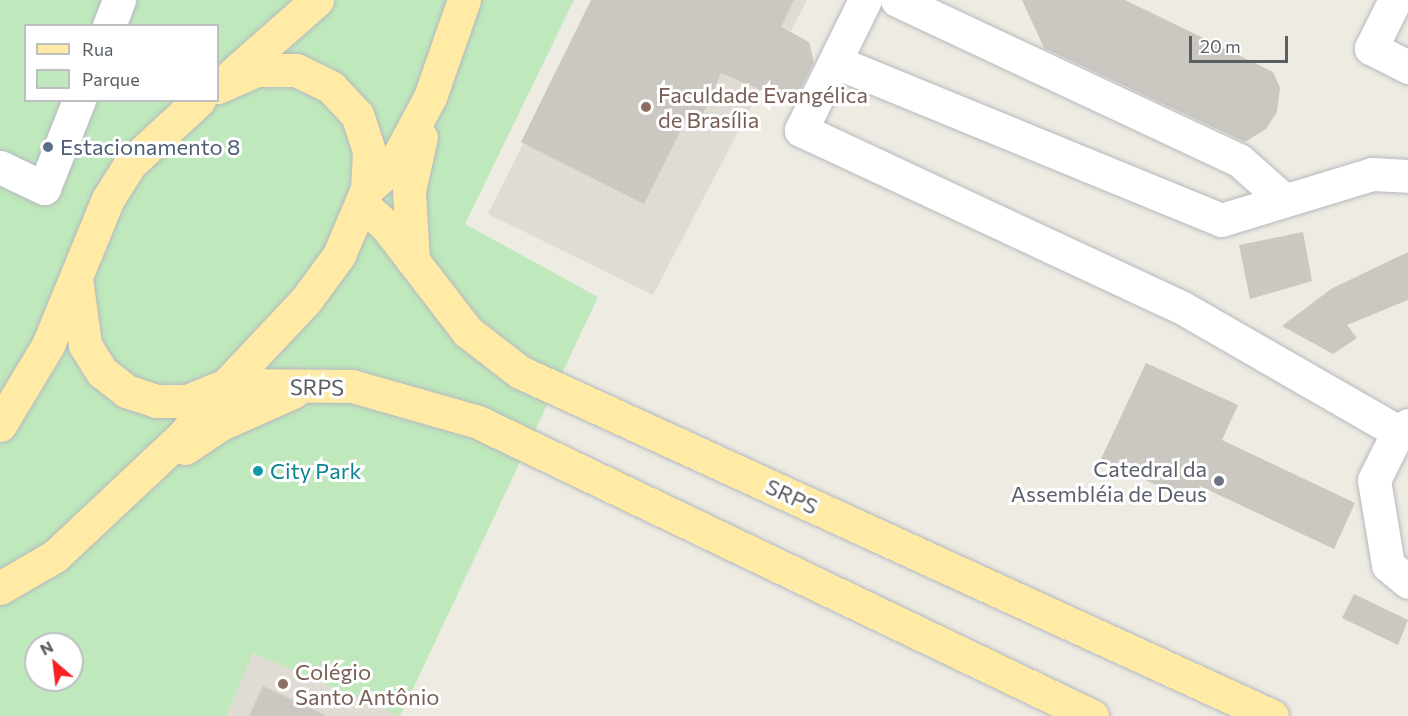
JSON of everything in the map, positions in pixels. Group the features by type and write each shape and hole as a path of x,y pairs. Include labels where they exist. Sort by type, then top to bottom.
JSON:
{"main road":[{"path":"219,85 317,0"},
{"path":"413,266 409,191 430,98 464,0"},
{"path":"219,87 257,70 296,70 331,87 357,115 369,151 366,198"},
{"path":"0,588 55,556 140,478 186,434 221,388 306,300 339,255 366,198 393,166 430,98"},
{"path":"0,424 29,382 76,278 108,199 130,164 200,102"},
{"name":"SRPS","path":"366,198 413,266 468,332 520,372 1272,716"},
{"path":"76,278 85,345 102,372 126,391 156,401 187,401 221,388"},
{"name":"SRPS","path":"221,388 352,386 478,422 1092,716"},
{"path":"140,478 220,424 309,387"}],"lane":[{"path":"110,24 119,0"},
{"path":"865,0 801,130 1181,307 1403,429 1374,480 1388,565 1408,582"},
{"path":"897,0 1239,160 1283,199"},
{"path":"1395,0 1371,48 1408,67"},
{"path":"836,62 1221,220 1283,199 1372,174 1408,176"},
{"path":"0,167 44,188 78,102"}],"shaded area":[{"name":"Faculdade Evangélica de Brasília","path":"595,0 807,0 653,295 488,214"},
{"name":"Colégio Santo Antônio","path":"252,653 401,716 226,716"}],"green space":[{"name":"City Park","path":"0,0 574,0 465,224 598,297 400,716 253,653 226,716 0,716"}],"building":[{"path":"591,0 794,0 781,27 809,42 814,62 799,92 785,100 721,73 698,125 686,120 644,204 521,142"},
{"path":"1022,0 1125,0 1273,72 1280,88 1277,112 1266,129 1245,142 1044,48"},
{"path":"1303,232 1312,281 1250,299 1239,245"},
{"path":"1408,252 1408,300 1347,325 1357,338 1333,354 1282,326 1331,289"},
{"path":"1146,363 1238,405 1222,440 1355,503 1334,549 1200,486 1192,502 1101,459"},
{"path":"1354,594 1408,620 1398,645 1342,618"},
{"path":"263,686 327,716 249,716"}],"place":[{"name":"Faculdade Evangélica de Brasília","path":"646,107"},
{"name":"Estacionamento 8","path":"48,147"},
{"name":"City Park","path":"258,471"},
{"name":"Catedral da Assembléia de Deus","path":"1219,481"},
{"name":"Colégio Santo Antônio","path":"283,684"}]}
